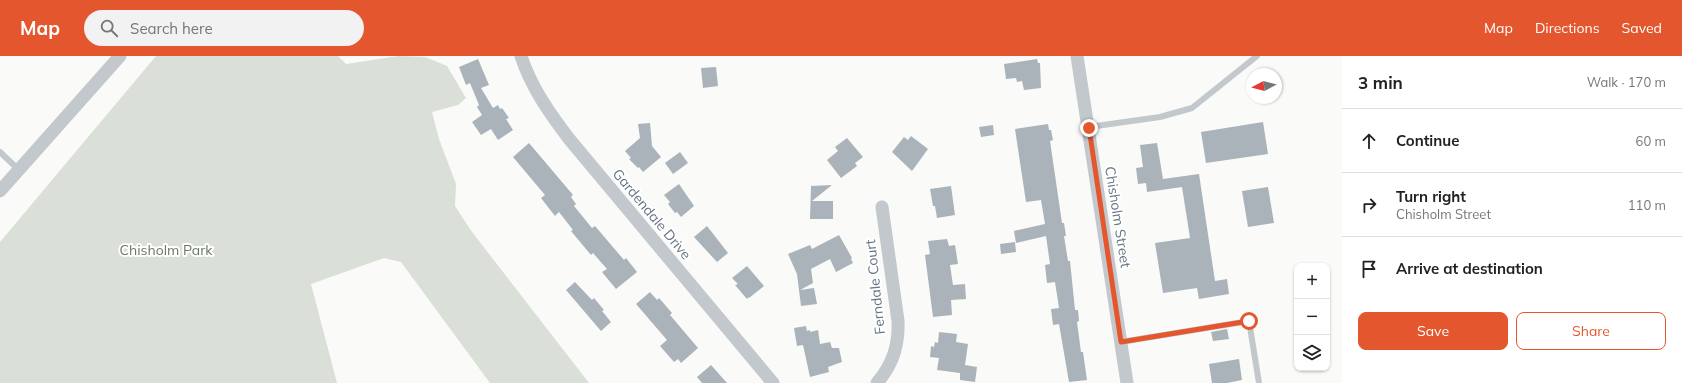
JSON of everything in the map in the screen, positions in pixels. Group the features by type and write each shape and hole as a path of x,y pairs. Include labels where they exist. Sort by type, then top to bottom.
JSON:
{"street":[{"path":"0,191 120,56"},
{"name":"Gardendale Drive","path":"521,56 536,90 551,116 773,383"},
{"name":"Chisholm Street","path":"1077,56 1127,383"},
{"name":"Ferndale Court","path":"877,383 889,367 894,356 898,332 898,321 882,207"}],"lane":[{"path":"1089,128 1160,117 1192,108 1257,56"},
{"path":"0,152 19,170"},
{"path":"1121,342 1249,321 1259,383"}],"green space":[{"name":"Chisholm Park","path":"156,56 338,56 346,64 399,56 425,57 447,66 466,98 458,105 432,112 439,139 456,184 455,206 472,232 589,383 490,383 401,262 384,258 311,284 337,383 0,383 0,242"}],"building":[{"path":"478,59 489,85 481,88 493,108 498,105 500,109 502,108 509,118 506,119 513,130 498,140 491,129 481,135 472,122 482,115 477,107 479,105 470,83 466,85 459,67"},
{"path":"1037,59 1038,63 1040,63 1041,88 1024,90 1022,81 1017,82 1016,78 1006,79 1004,64"},
{"path":"716,67 718,86 703,88 701,68"},
{"path":"1263,122 1268,154 1206,163 1201,132"},
{"path":"650,123 652,146 661,157 643,172 629,159 631,158 625,151 640,138 638,124"},
{"path":"1048,124 1053,140 1050,141 1062,223 1064,223 1066,236 1064,236 1068,261 1070,261 1075,310 1078,310 1079,321 1077,322 1087,380 1069,382 1059,324 1053,325 1051,309 1059,308 1055,282 1047,283 1045,265 1050,264 1046,236 1016,243 1014,231 1045,224 1041,200 1026,202 1015,129"},
{"path":"993,125 994,135 981,137 979,127"},
{"path":"911,136 928,149 912,171 892,152 904,137 908,140"},
{"path":"847,138 863,157 855,163 857,166 841,178 827,160 838,151 835,147"},
{"path":"529,143 573,195 571,197 576,204 574,206 592,228 595,226 624,260 626,258 637,272 616,289 602,272 607,269 593,253 591,255 571,231 573,230 559,212 555,216 541,198 545,195 513,157"},
{"path":"1157,143 1163,179 1199,174 1215,281 1227,279 1229,294 1199,299 1197,288 1163,293 1155,243 1190,238 1182,187 1147,192 1146,183 1138,184 1136,168 1143,167 1140,145"},
{"path":"680,152 688,163 673,174 665,163"},
{"path":"679,184 694,206 681,217 677,212 675,213 668,204 670,202 664,195"},
{"path":"832,185 812,201 833,201 833,219 810,219 811,186"},
{"path":"951,186 955,215 937,218 930,189"},
{"path":"1268,187 1274,223 1248,227 1242,191"},
{"path":"707,226 728,253 717,262 694,237"},
{"path":"839,235 852,258 853,263 836,272 830,259 811,269 813,283 800,290 814,288 817,304 801,306 797,274 788,254 810,245 812,249"},
{"path":"947,239 949,246 955,245 958,264 950,265 953,285 965,284 966,299 951,300 952,315 933,317 925,255 930,254 928,241"},
{"path":"1015,242 1016,252 1001,254 1000,244"},
{"path":"747,266 764,286 747,299 735,285 738,284 732,278"},
{"path":"575,282 592,300 594,298 604,310 602,311 611,322 601,331 566,290"},
{"path":"650,292 657,300 659,298 672,313 670,315 698,348 681,363 678,359 674,362 660,346 667,340 636,304"},
{"path":"806,326 807,331 810,330 810,332 818,330 820,344 830,342 832,348 839,348 842,362 828,367 829,372 810,377 803,345 797,346 794,328"},
{"path":"1227,329 1229,339 1213,341 1211,332"},
{"path":"939,332 957,334 956,342 968,344 965,365 977,367 975,382 960,380 960,373 937,370 939,358 930,357 931,346 934,347 935,342 938,343"},
{"path":"1239,359 1242,380 1227,383 1212,383 1209,364"},
{"path":"711,365 727,383 702,383 697,377"}],"route":[{"path":"1089,128 1121,342 1249,321"}]}
